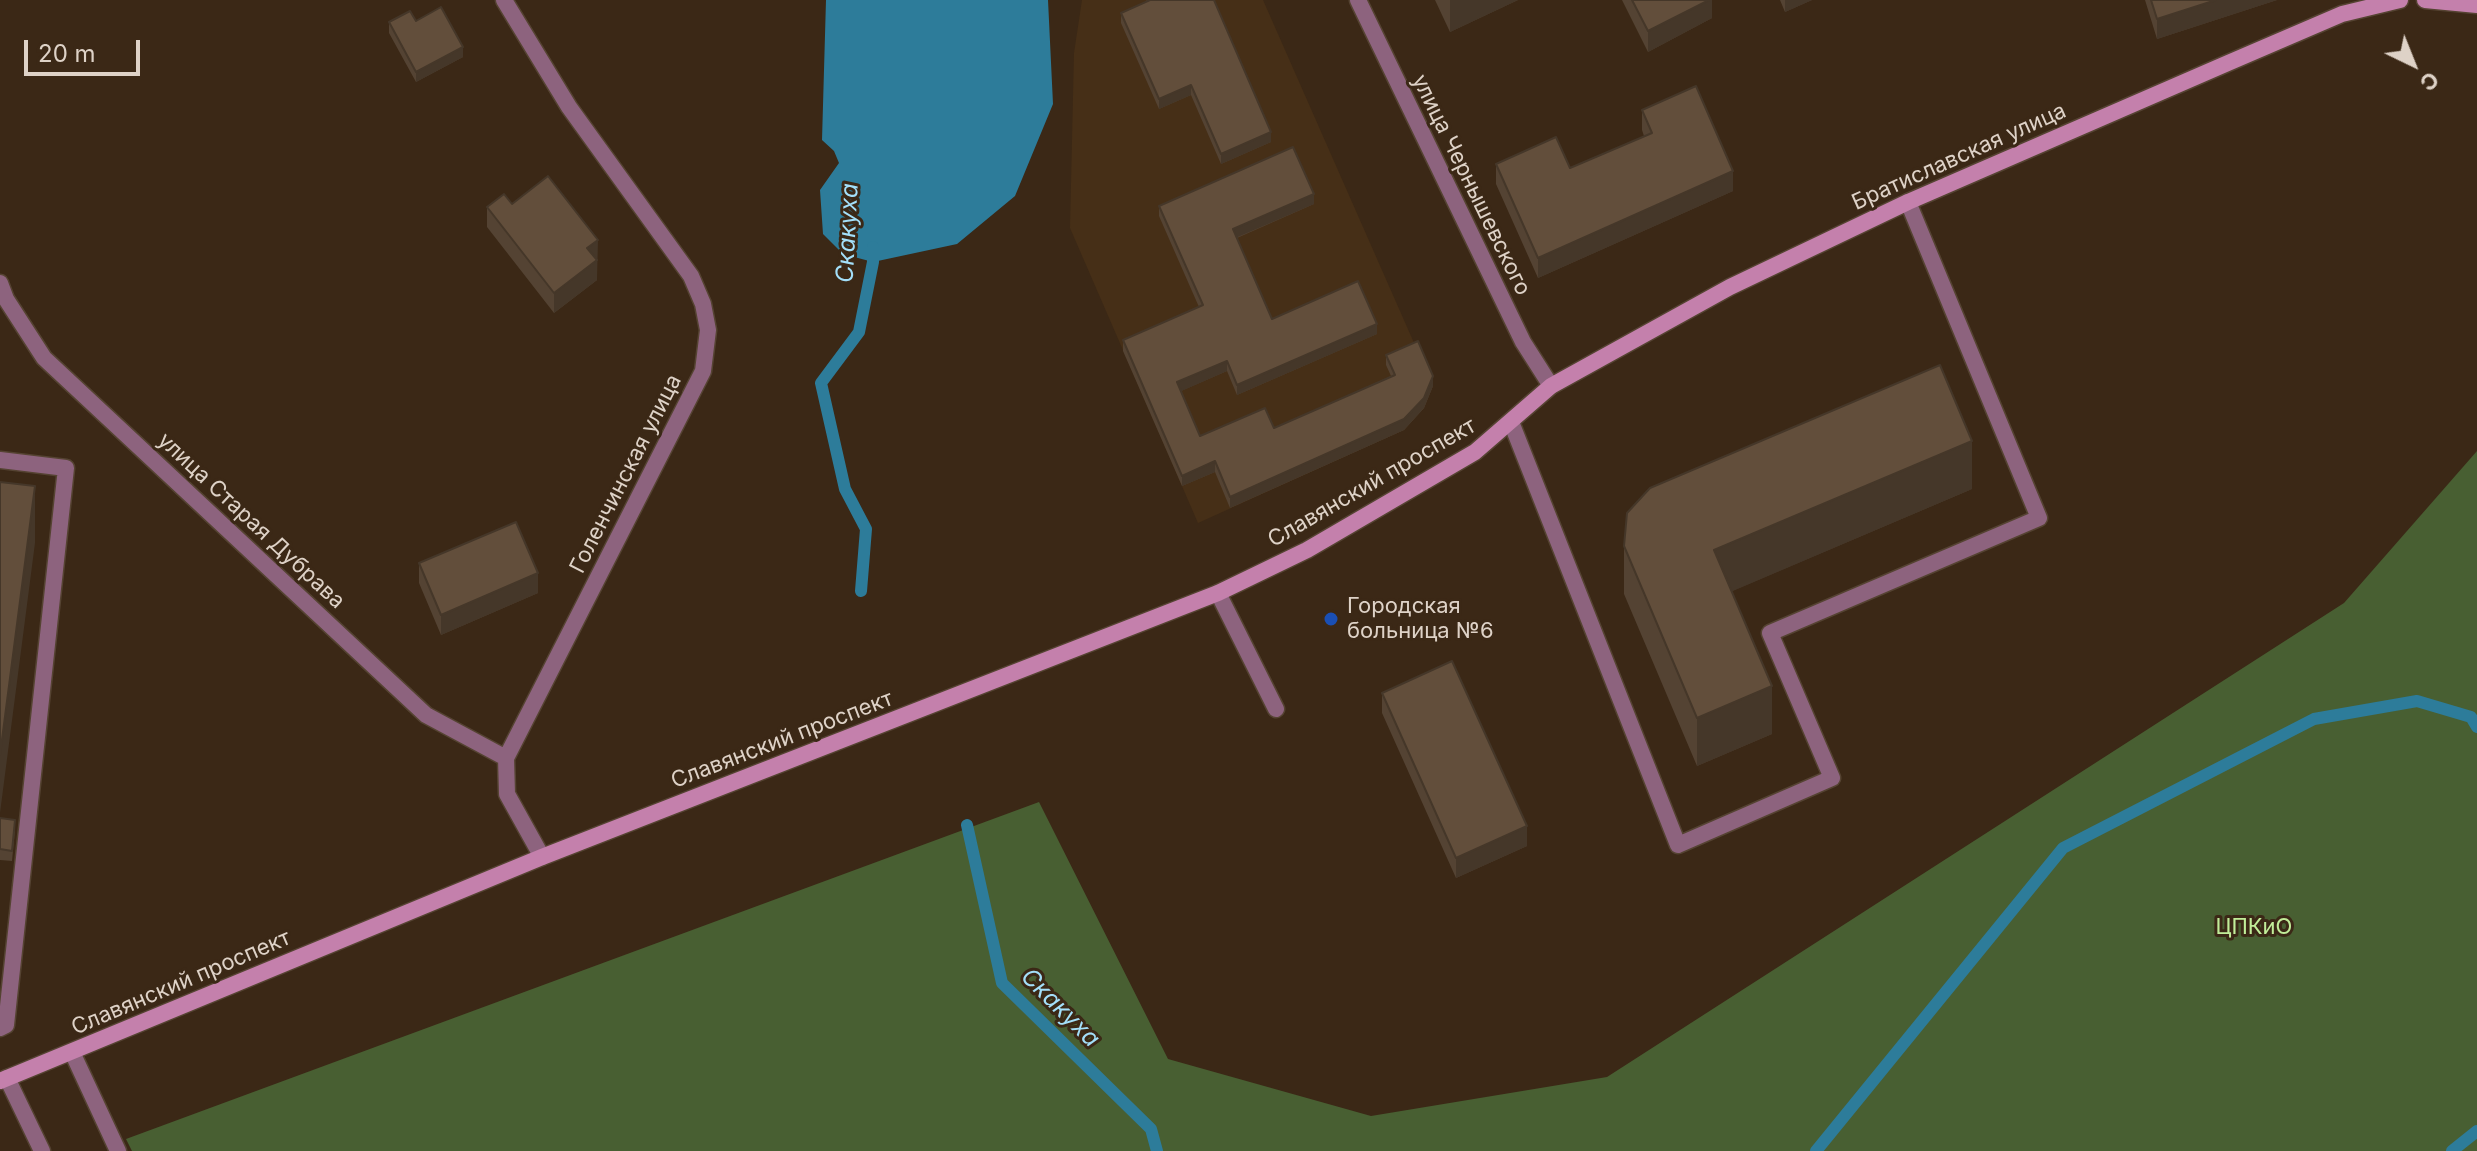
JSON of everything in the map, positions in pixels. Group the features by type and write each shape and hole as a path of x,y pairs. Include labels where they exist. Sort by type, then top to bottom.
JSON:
{"street":[{"name":"Голенчинская улица","path":"504,0 569,107 691,276 703,304 708,330 703,371 506,758"},
{"name":"улица Чернышевского","path":"1358,0 1523,342 1551,386"},
{"name":"Братиславская улица","path":"1551,386 1730,287 1908,202 2342,14 2400,0"},
{"path":"2425,0 2477,5"},
{"path":"1511,422 1678,845 1832,778 1770,633 2039,518 1908,202"},
{"name":"улица Старая Дубрава","path":"0,283 6,299 44,358 426,715 506,758"},
{"name":"Славянский проспект","path":"4,1080 542,857 1218,593 1307,550 1475,452 1551,386"},
{"path":"0,460 66,468 6,1025 0,1028"},
{"path":"1218,593 1276,709"},
{"path":"506,758 507,794 542,857"},
{"path":"72,1052 118,1151"},
{"path":"4,1080 42,1151"}],"shaded area":[{"path":"1082,0 1263,0 1433,386 1424,408 1404,430 1198,523 1070,228 1074,53"}],"green space":[{"name":"ЦПКиО","path":"2477,451 2477,1151 132,1151 126,1139 1039,802 1168,1059 1371,1116 1607,1077 2344,603"}],"water":[{"path":"826,0 1048,0 1053,104 1015,196 957,244 873,262 843,254 823,234 820,190 839,163 834,151 822,140"}],"building":[{"path":"1150,0 1214,0 1271,132 1221,154 1191,85 1159,99 1121,13"},
{"path":"1632,0 1709,0 1648,31"},
{"path":"2151,0 2216,0 2157,19"},
{"path":"441,7 463,47 416,72 389,22 410,11 416,21"},
{"path":"1696,86 1733,171 1538,258 1496,164 1556,137 1570,168 1652,133 1642,110"},
{"path":"1293,147 1314,194 1233,229 1272,319 1358,281 1377,324 1237,385 1227,361 1177,382 1200,436 1265,408 1274,428 1395,375 1386,355 1418,341 1433,376 1424,398 1404,419 1230,497 1215,461 1182,476 1123,340 1203,305 1159,206"},
{"path":"548,176 598,240 587,248 597,260 554,293 487,207 504,194 512,204"},
{"path":"1940,365 1972,441 1714,550 1772,686 1697,718 1624,546 1627,513 1650,488"},
{"path":"0,482 35,486 0,755"},
{"path":"516,522 538,573 441,615 419,563"},
{"path":"1452,661 1527,826 1456,858 1382,693"},
{"path":"0,818 15,820 12,851 0,849"}],"waterway":[{"name":"Скакуха","path":"861,591 866,529 845,489 821,383 859,332 873,262 873,247"},
{"path":"1816,1151 2063,848 2314,719 2417,701 2471,717 2477,727"},
{"name":"Скакуха","path":"967,825 1002,983 1151,1129 1157,1151"},
{"path":"2452,1151 2477,1131"}],"place":[{"name":"Городская больница №6","path":"1331,619"}]}
